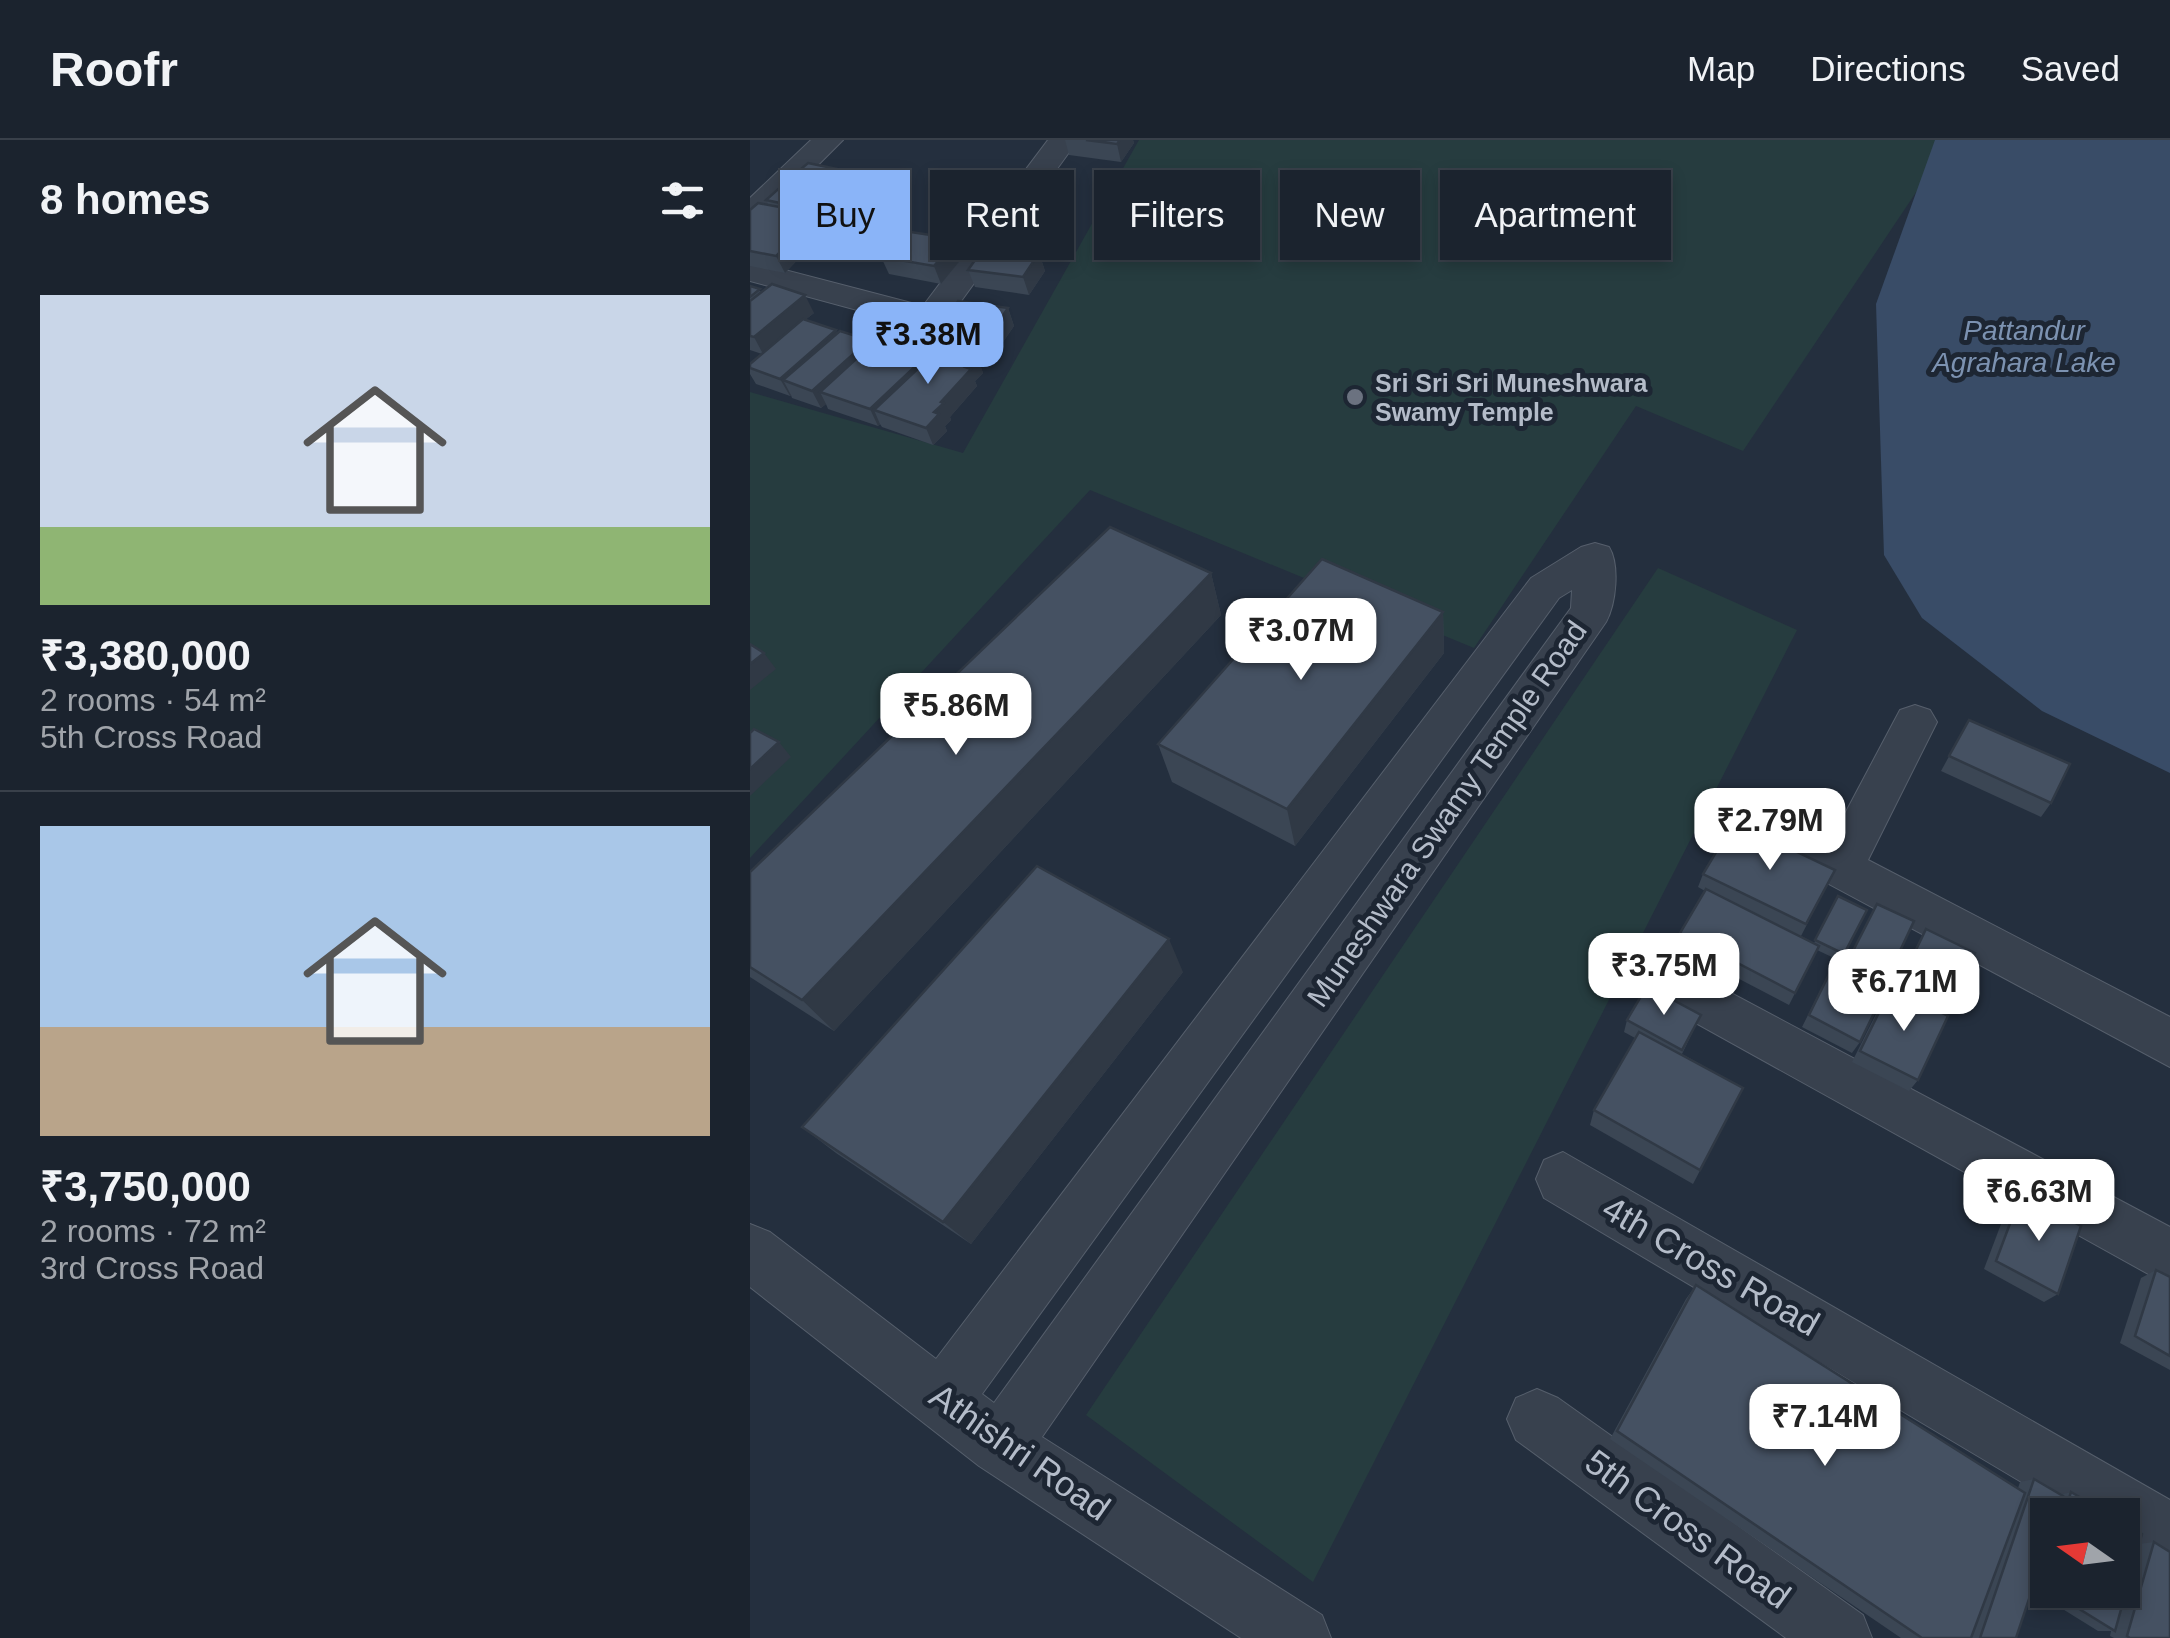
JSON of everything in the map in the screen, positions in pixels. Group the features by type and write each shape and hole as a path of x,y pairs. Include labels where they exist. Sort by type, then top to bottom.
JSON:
{"street":[{"path":"750,215 828,140"},
{"path":"750,271 931,320 1062,140"},
{"name":"Muneshwara Swamy Temple Road","path":"942,1399 1546,588 1595,557 1591,612 1000,1445"},
{"path":"1840,868 1914,722"},
{"path":"1735,812 2170,1043"},
{"path":"1656,976 2170,1258"},
{"name":"4th Cross Road","path":"1563,1179 2170,1535"},
{"name":"Athishri Road","path":"750,1252 1000,1445 1299,1638"},
{"name":"5th Cross Road","path":"1537,1420 1840,1638"}],"green space":[{"path":"1139,140 1951,140 1743,451 1636,406 1474,648 1090,490 750,858 750,392 963,453 1094,220 1094,260 1260,260 1260,170 1122,170"},
{"path":"1658,568 1797,630 1313,1582 1086,1415"}],"water":[{"name":"Pattandur Agrahara Lake","path":"1935,140 2170,140 2170,773 2042,711 1922,618 1884,555 1876,304"}],"building":[{"path":"1086,140 1120,140 1117,144"},
{"path":"808,163 842,170 800,170"},
{"path":"780,187 780,203 766,200"},
{"path":"758,203 780,207 780,252 776,256 750,251 750,210"},
{"path":"910,232 930,235 930,260 939,260 934,266 899,260 910,260"},
{"path":"975,260 1034,260 1023,277 968,270"},
{"path":"772,284 805,295 754,337 750,336 750,301"},
{"path":"958,301 1008,308 986,341 940,334"},
{"path":"803,319 836,330 780,379 750,368 750,364"},
{"path":"890,328 939,344 870,409 820,392"},
{"path":"840,331 869,340 812,391 783,380"},
{"path":"943,345 977,355 965,367 971,369 941,402 944,403 934,412 939,414 926,428 874,410"},
{"path":"1110,527 1211,573 802,1000 750,967 750,872"},
{"path":"1322,559 1443,612 1287,809 1158,744"},
{"path":"750,644 764,653 750,664"},
{"path":"1969,720 2070,764 2051,803 1949,756"},
{"path":"754,729 779,742 750,769 750,733"},
{"path":"1734,822 1835,870 1806,924 1703,874"},
{"path":"1037,866 1169,939 943,1222 802,1127"},
{"path":"1706,889 1819,946 1795,993 1680,933"},
{"path":"1838,896 1867,910 1844,954 1815,940"},
{"path":"1877,904 1914,921 1891,970 1853,951"},
{"path":"1926,929 1975,953 1964,979 1914,954"},
{"path":"1837,958 1888,984 1860,1042 1809,1015"},
{"path":"1908,958 1959,982 1947,1009 1896,983"},
{"path":"1647,986 1701,1015 1682,1050 1627,1020"},
{"path":"1891,988 1948,1016 1918,1080 1860,1051"},
{"path":"1639,1032 1743,1088 1700,1170 1594,1110"},
{"path":"2021,1194 2081,1226 2058,1294 1996,1261"},
{"path":"2156,1270 2170,1277 2170,1356 2135,1336"},
{"path":"1696,1285 2025,1493 1971,1638 1922,1638 1617,1431"},
{"path":"2034,1479 2063,1496 2030,1498 2030,1596 2016,1638 1980,1638"},
{"path":"2154,1542 2170,1552 2170,1638 2127,1636 2135,1608 2140,1608 2140,1591"},
{"path":"2077,1608 2121,1608 2115,1631"}],"place":[{"name":"Sri Sri Sri Muneshwara Swamy Temple","path":"1355,397"}]}
